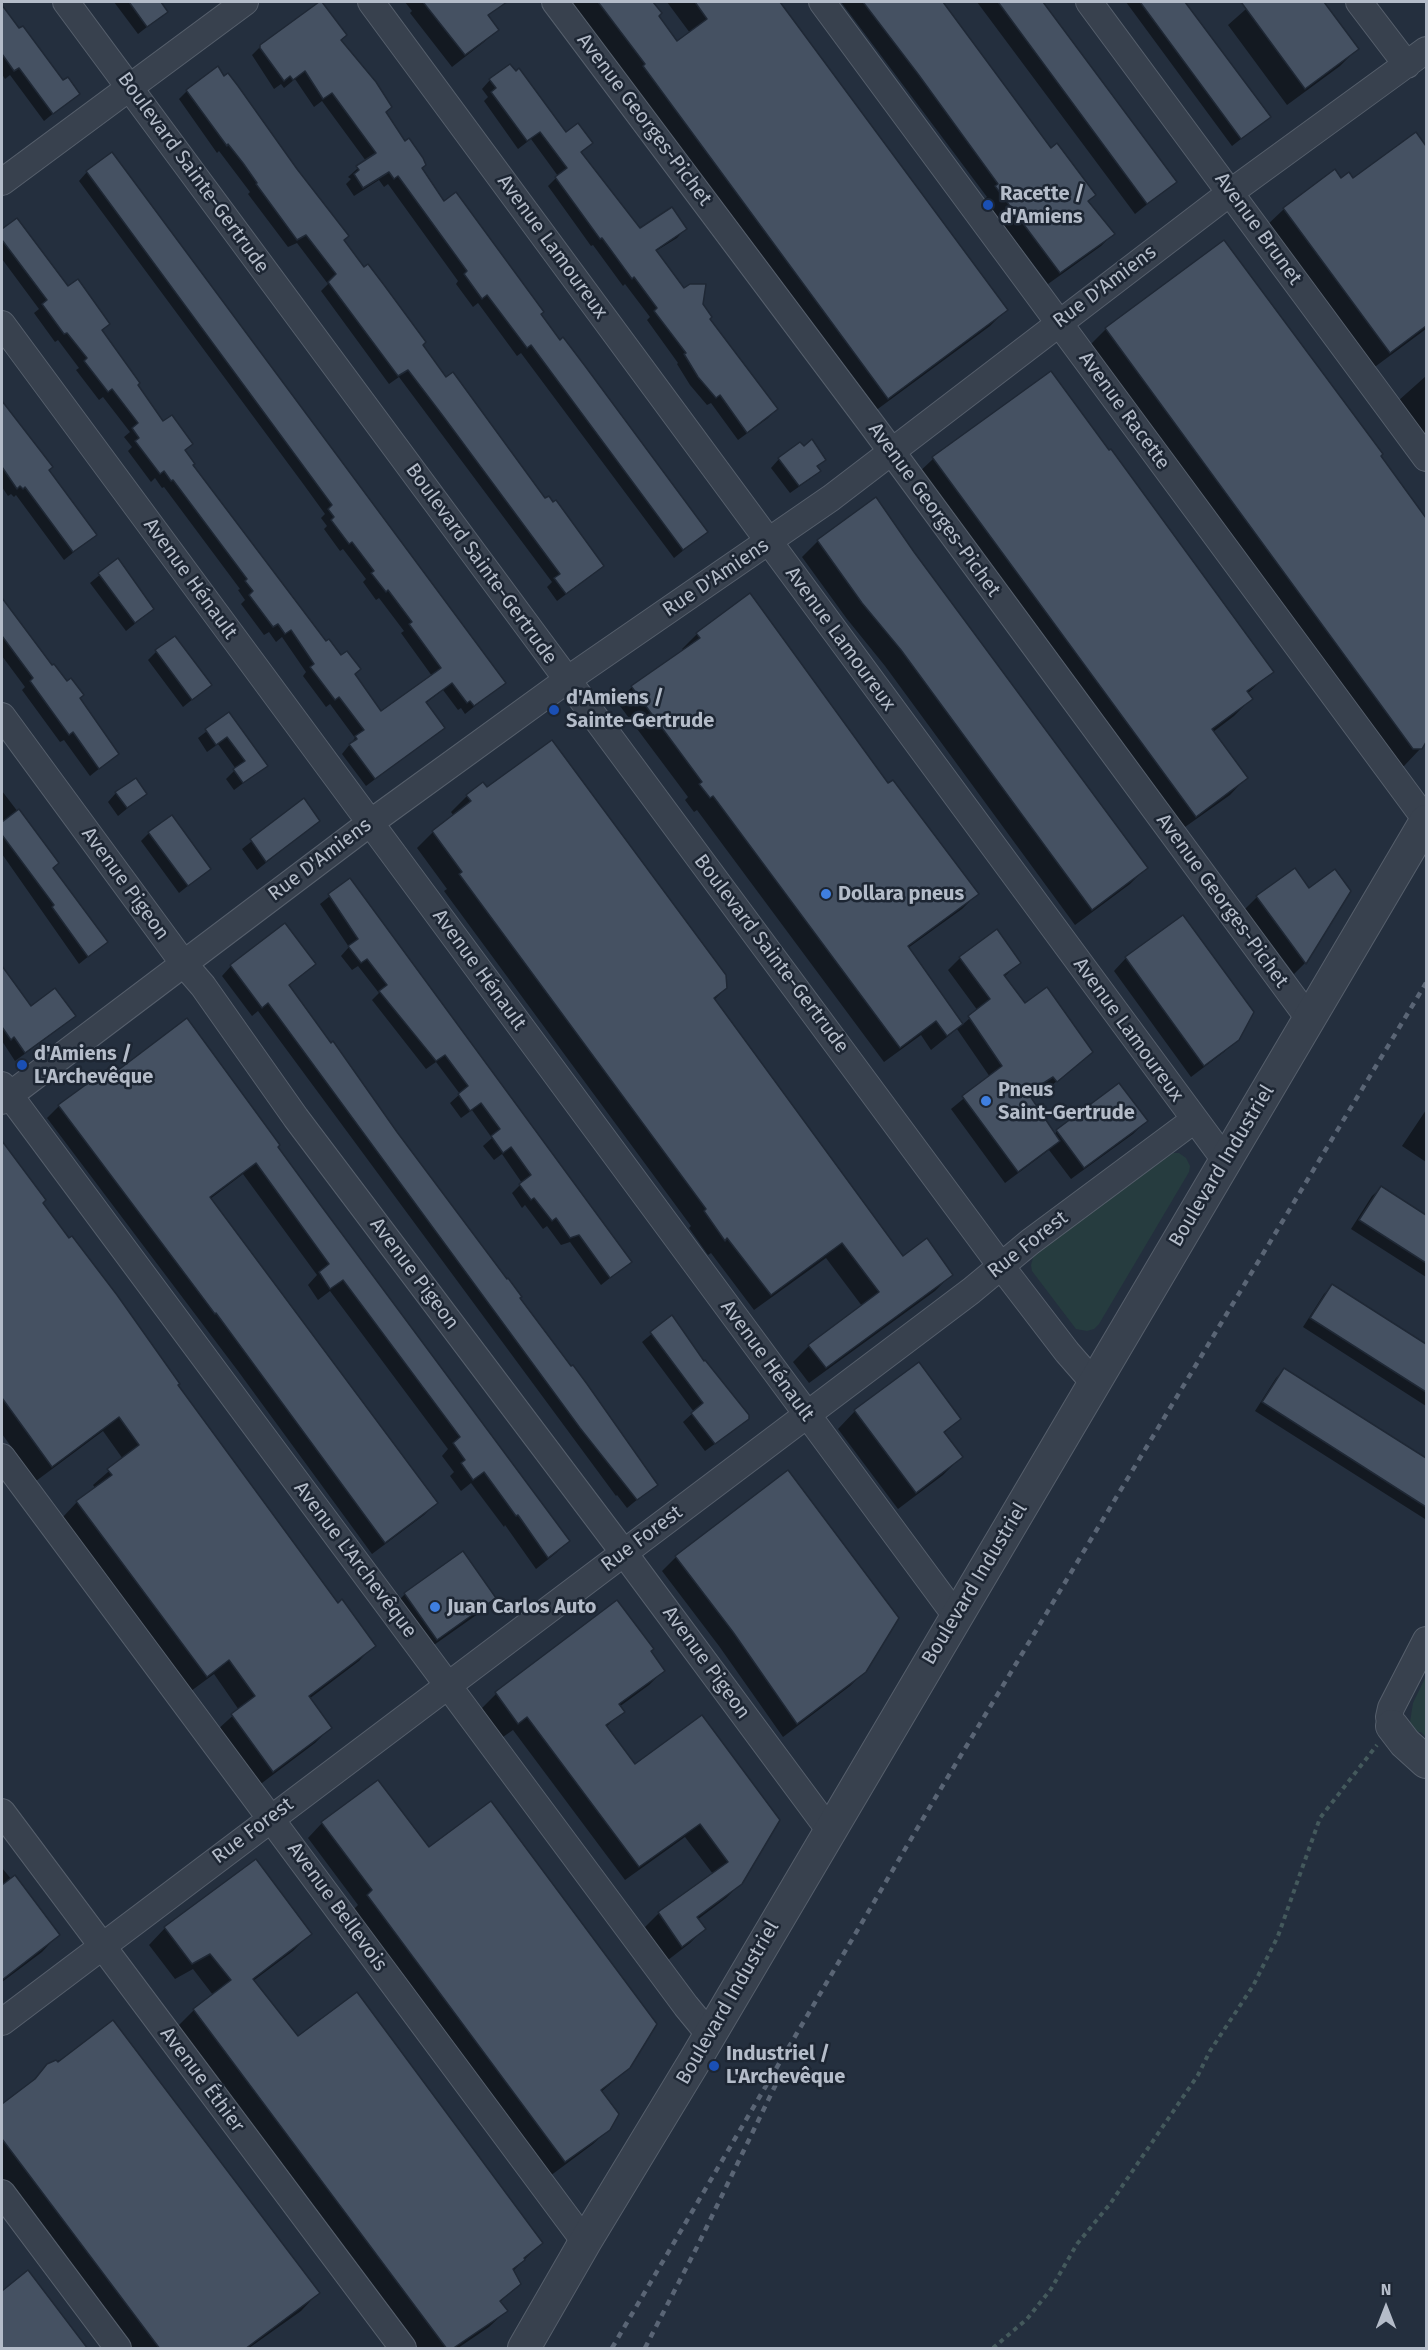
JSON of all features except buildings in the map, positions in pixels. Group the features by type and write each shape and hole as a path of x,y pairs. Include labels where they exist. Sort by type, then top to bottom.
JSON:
{"street":[{"name":"Boulevard Sainte-Gertrude","path":"66,2 1001,1266 1067,1352 1094,1383"},
{"path":"2,182 245,2"},
{"name":"Avenue Lamoureux","path":"371,2 1225,1160"},
{"name":"Avenue Georges-Pichet","path":"555,2 1310,1020"},
{"name":"Avenue Racette","path":"822,2 1426,821"},
{"name":"Avenue Brunet","path":"1089,2 1426,458"},
{"path":"1359,2 1417,57"},
{"name":"Rue D'Amiens","path":"4,1094 567,680 770,542 1231,192 1417,57"},
{"name":"Avenue Hénault","path":"2,324 956,1616"},
{"name":"Avenue Pigeon","path":"2,716 203,986 296,1118 830,1831"},
{"name":"Boulevard Industriel","path":"524,2349 585,2242 1426,821"},
{"name":"Avenue L'Archevêque","path":"4,1094 709,2034"},
{"name":"Rue Forest","path":"2,2022 1194,1120"},
{"name":"Avenue Bellevois","path":"2,1457 585,2242"},
{"path":"1426,1640 1391,1708 1389,1718 1405,1743 1426,1762"},
{"name":"Avenue Éthier","path":"2,1812 403,2349"},
{"path":"2,2193 118,2349"}],"path":[{"path":"993,2349 1027,2319 1051,2289 1077,2244 1110,2204 1198,2075 1210,2051 1253,1986 1278,1936 1320,1818 1392,1726"}],"green space":[{"path":"1173,1153 1179,1153 1186,1158 1190,1166 1189,1172 1099,1324 1087,1331 1076,1329 1032,1271 1034,1254"},
{"path":"1426,1676 1426,1737 1421,1732 1417,1732 1410,1722 1413,1703"}],"railway":[{"path":"612,2348 931,1805 1426,983"},
{"path":"645,2348 776,2084"}],"place":[{"name":"Racette / d'Amiens","path":"988,205"},
{"name":"d'Amiens / Sainte-Gertrude","path":"554,710"},
{"name":"Dollara pneus","path":"826,894"},
{"name":"d'Amiens / L'Archevêque","path":"22,1065"},
{"name":"Pneus Saint-Gertrude","path":"986,1101"},
{"name":"Juan Carlos Auto","path":"435,1607"},
{"name":"Industriel / L'Archevêque","path":"714,2066"}]}
